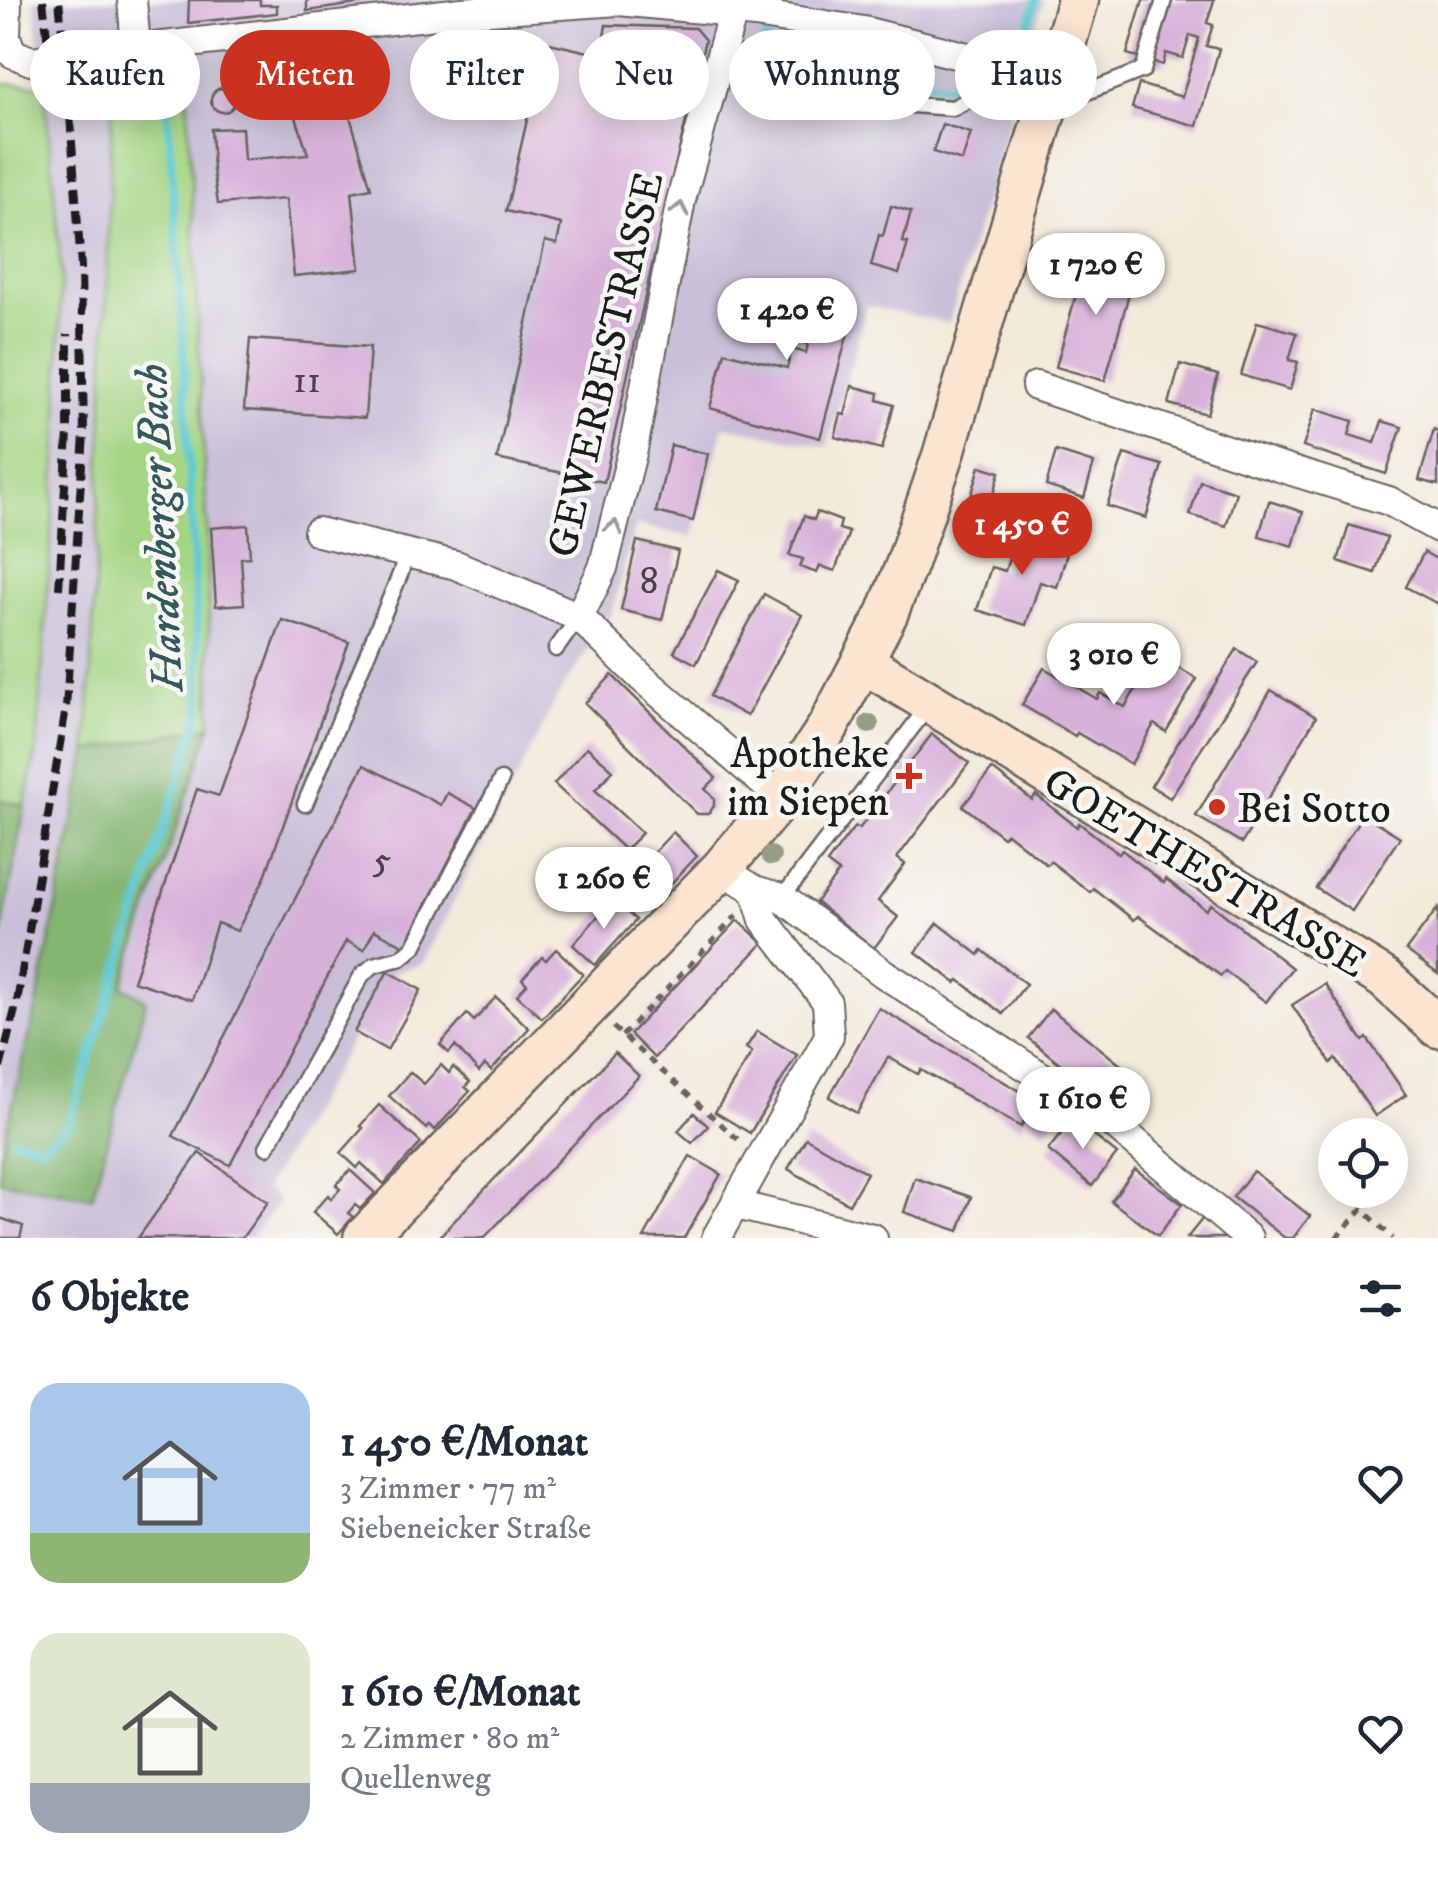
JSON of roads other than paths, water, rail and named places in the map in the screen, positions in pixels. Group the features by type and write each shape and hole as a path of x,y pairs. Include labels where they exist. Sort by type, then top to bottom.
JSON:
{"main road":[{"path":"1069,30 1078,0"},
{"path":"364,1238 753,885 781,798 828,728 886,614 907,563 943,456 1043,120"},
{"name":"GOETHESTRASSE","path":"862,662 1384,978 1438,1027"}],"street":[{"path":"7,0 6,37 12,53 30,60"},
{"path":"132,0 135,30"},
{"path":"200,40 462,12 618,1 733,11 864,31 955,53"},
{"name":"GEWERBESTRASSE","path":"579,617 603,568 633,449 681,200 733,11"},
{"path":"1036,386 1389,502 1438,528"},
{"name":"GEWERBESTRASSE","path":"318,532 456,565 579,617 642,678 781,798"},
{"path":"716,1238 830,1036 827,1002 764,920 753,885"},
{"path":"753,885 1114,1124 1248,1238"},
{"path":"736,1204 873,1238"}],"lane":[{"path":"1097,88 1142,70 1164,0"},
{"path":"305,804 402,572 406,553"},
{"path":"556,648 579,617"},
{"path":"753,885 930,704"},
{"path":"267,1146 362,975 374,965 401,958 414,946 501,780"}],"waterway":[{"path":"1027,30 1036,0"},
{"path":"935,83 955,84"},
{"name":"Hardenberger Bach","path":"14,1139 43,1146 69,1124 201,711 168,120"}],"railway":[{"path":"43,0 46,30"},
{"path":"0,1068 17,1002 66,708 84,434 81,267 59,0"},
{"path":"59,589 68,433 68,334"}],"place":[{"name":"Apotheke im Siepen","path":"909,776"},
{"name":"Bei Sotto","path":"1217,807"}]}
